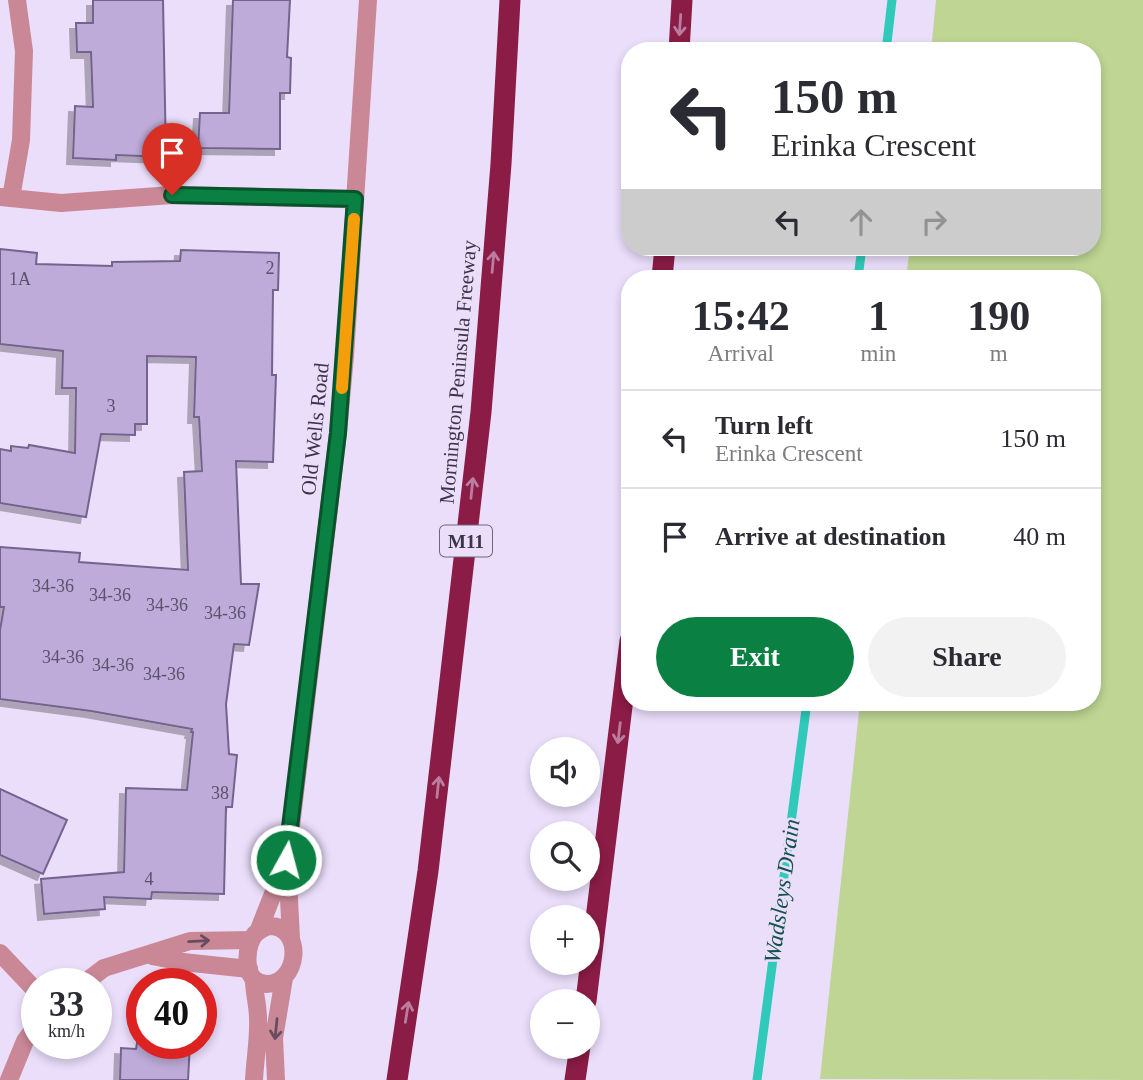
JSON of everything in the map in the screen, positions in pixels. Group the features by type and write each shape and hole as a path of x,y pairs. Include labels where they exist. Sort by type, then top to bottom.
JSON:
{"highway":[{"name":"Mornington Peninsula Freeway","path":"397,1080 429,871 481,412 501,164 510,0"},
{"path":"679,42 682,0"},
{"path":"587,989 621,711"},
{"path":"575,1080 578,1059"}],"street":[{"path":"17,0 24,51 21,140 6,198 61,203 172,195 355,199"},
{"name":"Old Wells Road","path":"291,938 286,860 338,433 368,0"},
{"name":"Old Wells Road","path":"255,936 286,860"},
{"path":"148,955 251,974 261,983 277,983 291,968 291,938 284,930 269,926 255,936 247,953 251,974 254,992 258,1007 254,1080"},
{"path":"104,968 190,941 255,936"},
{"path":"0,953 21,975"},
{"path":"276,1080 274,1038 284,978"},
{"path":"9,1080 21,1051"}],"green space":[{"path":"936,0 1143,0 1143,1080 820,1079 859,711 1101,711 1101,270 907,270 909,256 1101,256 1101,42 932,42"}],"building":[{"path":"93,0 163,0 166,157 116,155 116,160 73,158 75,106 93,107 91,52 77,52 76,23 93,23"},
{"path":"233,0 290,0 287,57 291,58 290,93 280,93 280,149 198,148 200,113 229,113"},
{"path":"0,249 37,253 36,264 112,266 112,262 180,261 181,250 279,253 278,290 273,290 272,375 276,375 273,462 236,461 241,584 259,584 249,645 234,644 226,704 229,754 237,755 232,807 226,807 224,894 152,892 151,899 104,897 105,909 44,914 41,879 124,872 126,788 187,790 193,732 192,729 91,711 0,699 0,630 4,607 0,607 0,547 80,553 79,562 188,570 184,472 202,471 199,417 194,417 196,357 147,356 147,424 135,424 135,435 101,434 86,517 0,503 0,449 11,451 11,446 28,448 29,445 75,453 76,388 62,388 63,351 0,344"},
{"path":"0,789 67,820 43,874 0,855"},
{"path":"121,1048 126,1048 126,1059 189,1059 188,1080 120,1080"}],"waterway":[{"name":"Wadsleys Drain","path":"887,42 892,0"},
{"name":"Wadsleys Drain","path":"859,270 861,256"},
{"name":"Wadsleys Drain","path":"757,1080 806,711"}],"slow traffic":[{"path":"342,388 354,219"}],"route":[{"path":"172,195 355,199 338,433 286,860"}]}
